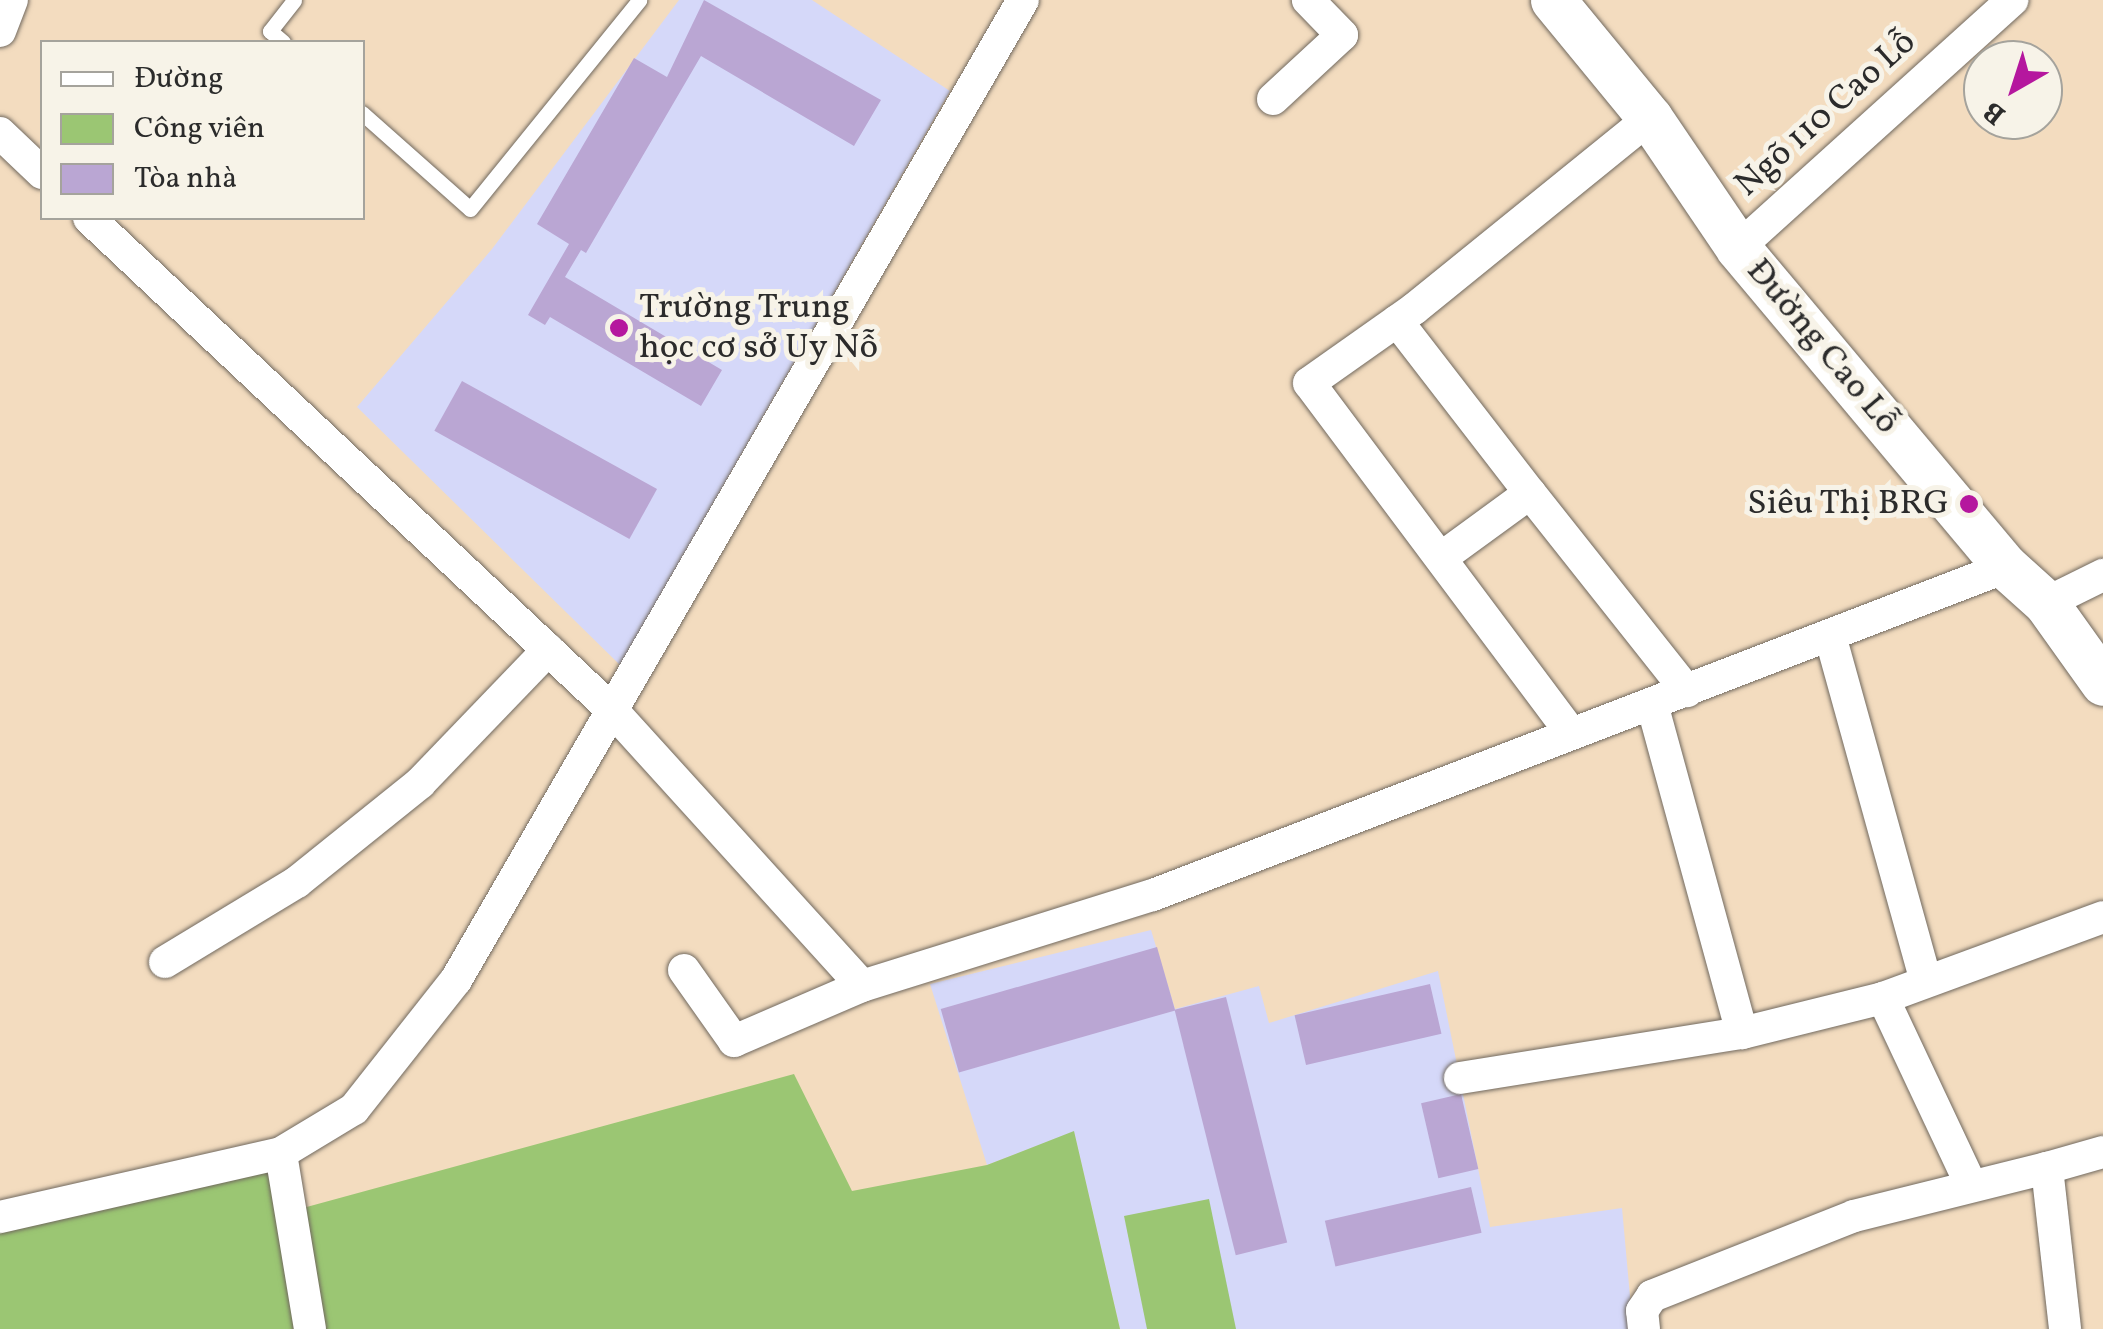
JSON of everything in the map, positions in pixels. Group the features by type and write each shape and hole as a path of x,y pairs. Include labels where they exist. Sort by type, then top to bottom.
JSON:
{"main road":[{"name":"Đường Cao Lỗ","path":"1554,0 1650,118 1738,248 2006,567 2046,602 2103,684"}],"street":[{"path":"0,31 12,0"},
{"path":"0,1217 282,1153 354,1109 456,980 1023,0"},
{"path":"1273,100 1342,35 1308,0"},
{"name":"Ngõ 110 Cao Lỗ","path":"1738,248 1999,4"},
{"path":"1571,734 1309,383 1397,321 1650,118"},
{"path":"0,133 40,171"},
{"path":"92,220 612,710 862,986"},
{"path":"1397,321 1687,691"},
{"path":"1441,558 1530,493"},
{"path":"684,970 734,1040 862,986 1152,895 1571,734 1832,639 2006,567"},
{"path":"2046,602 2103,575"},
{"path":"1832,639 1926,981"},
{"path":"165,962 312,870 420,783 548,650"},
{"path":"1652,704 1742,1033"},
{"path":"1460,1078 1742,1033 1883,998 2103,916"},
{"path":"1883,998 1970,1183"},
{"path":"1644,1329 1642,1311 1652,1296 1854,1216 1970,1183 2103,1152"},
{"path":"282,1153 310,1329"},
{"path":"2047,1168 2065,1329"}],"lane":[{"path":"281,40 270,31 294,0"},
{"path":"365,116 470,208 640,0"}],"shaded area":[{"name":"Trường Trung học cơ sở Uy Nỗ","path":"679,0 812,0 950,91 620,665 357,407 492,249"},
{"path":"1151,930 1175,1009 1259,986 1269,1023 1438,971 1490,1227 1622,1208 1633,1329 1120,1329 1074,1132 987,1165 930,984"}],"green space":[{"path":"794,1074 852,1191 987,1165 1074,1131 1120,1329 0,1329 0,1229 281,1153 292,1211"},
{"path":"1209,1199 1236,1329 1147,1329 1124,1216"}],"building":[{"path":"704,0 881,100 854,146 701,56 586,253 581,250 565,277 722,370 701,406 550,317 545,325 528,315 569,244 537,224 634,58 667,77"},
{"path":"462,381 657,489 629,539 434,431"},
{"path":"1157,947 1175,1010 959,1072 941,1009"},
{"path":"1430,984 1441,1034 1306,1065 1295,1015"},
{"path":"1226,997 1287,1242 1236,1255 1175,1010"},
{"path":"1461,1094 1478,1169 1438,1178 1421,1103"},
{"path":"1471,1187 1482,1233 1335,1267 1325,1221"}],"place":[{"name":"Trường Trung học cơ sở Uy Nỗ","path":"619,328"},
{"name":"Siêu Thị BRG","path":"1969,504"}]}
